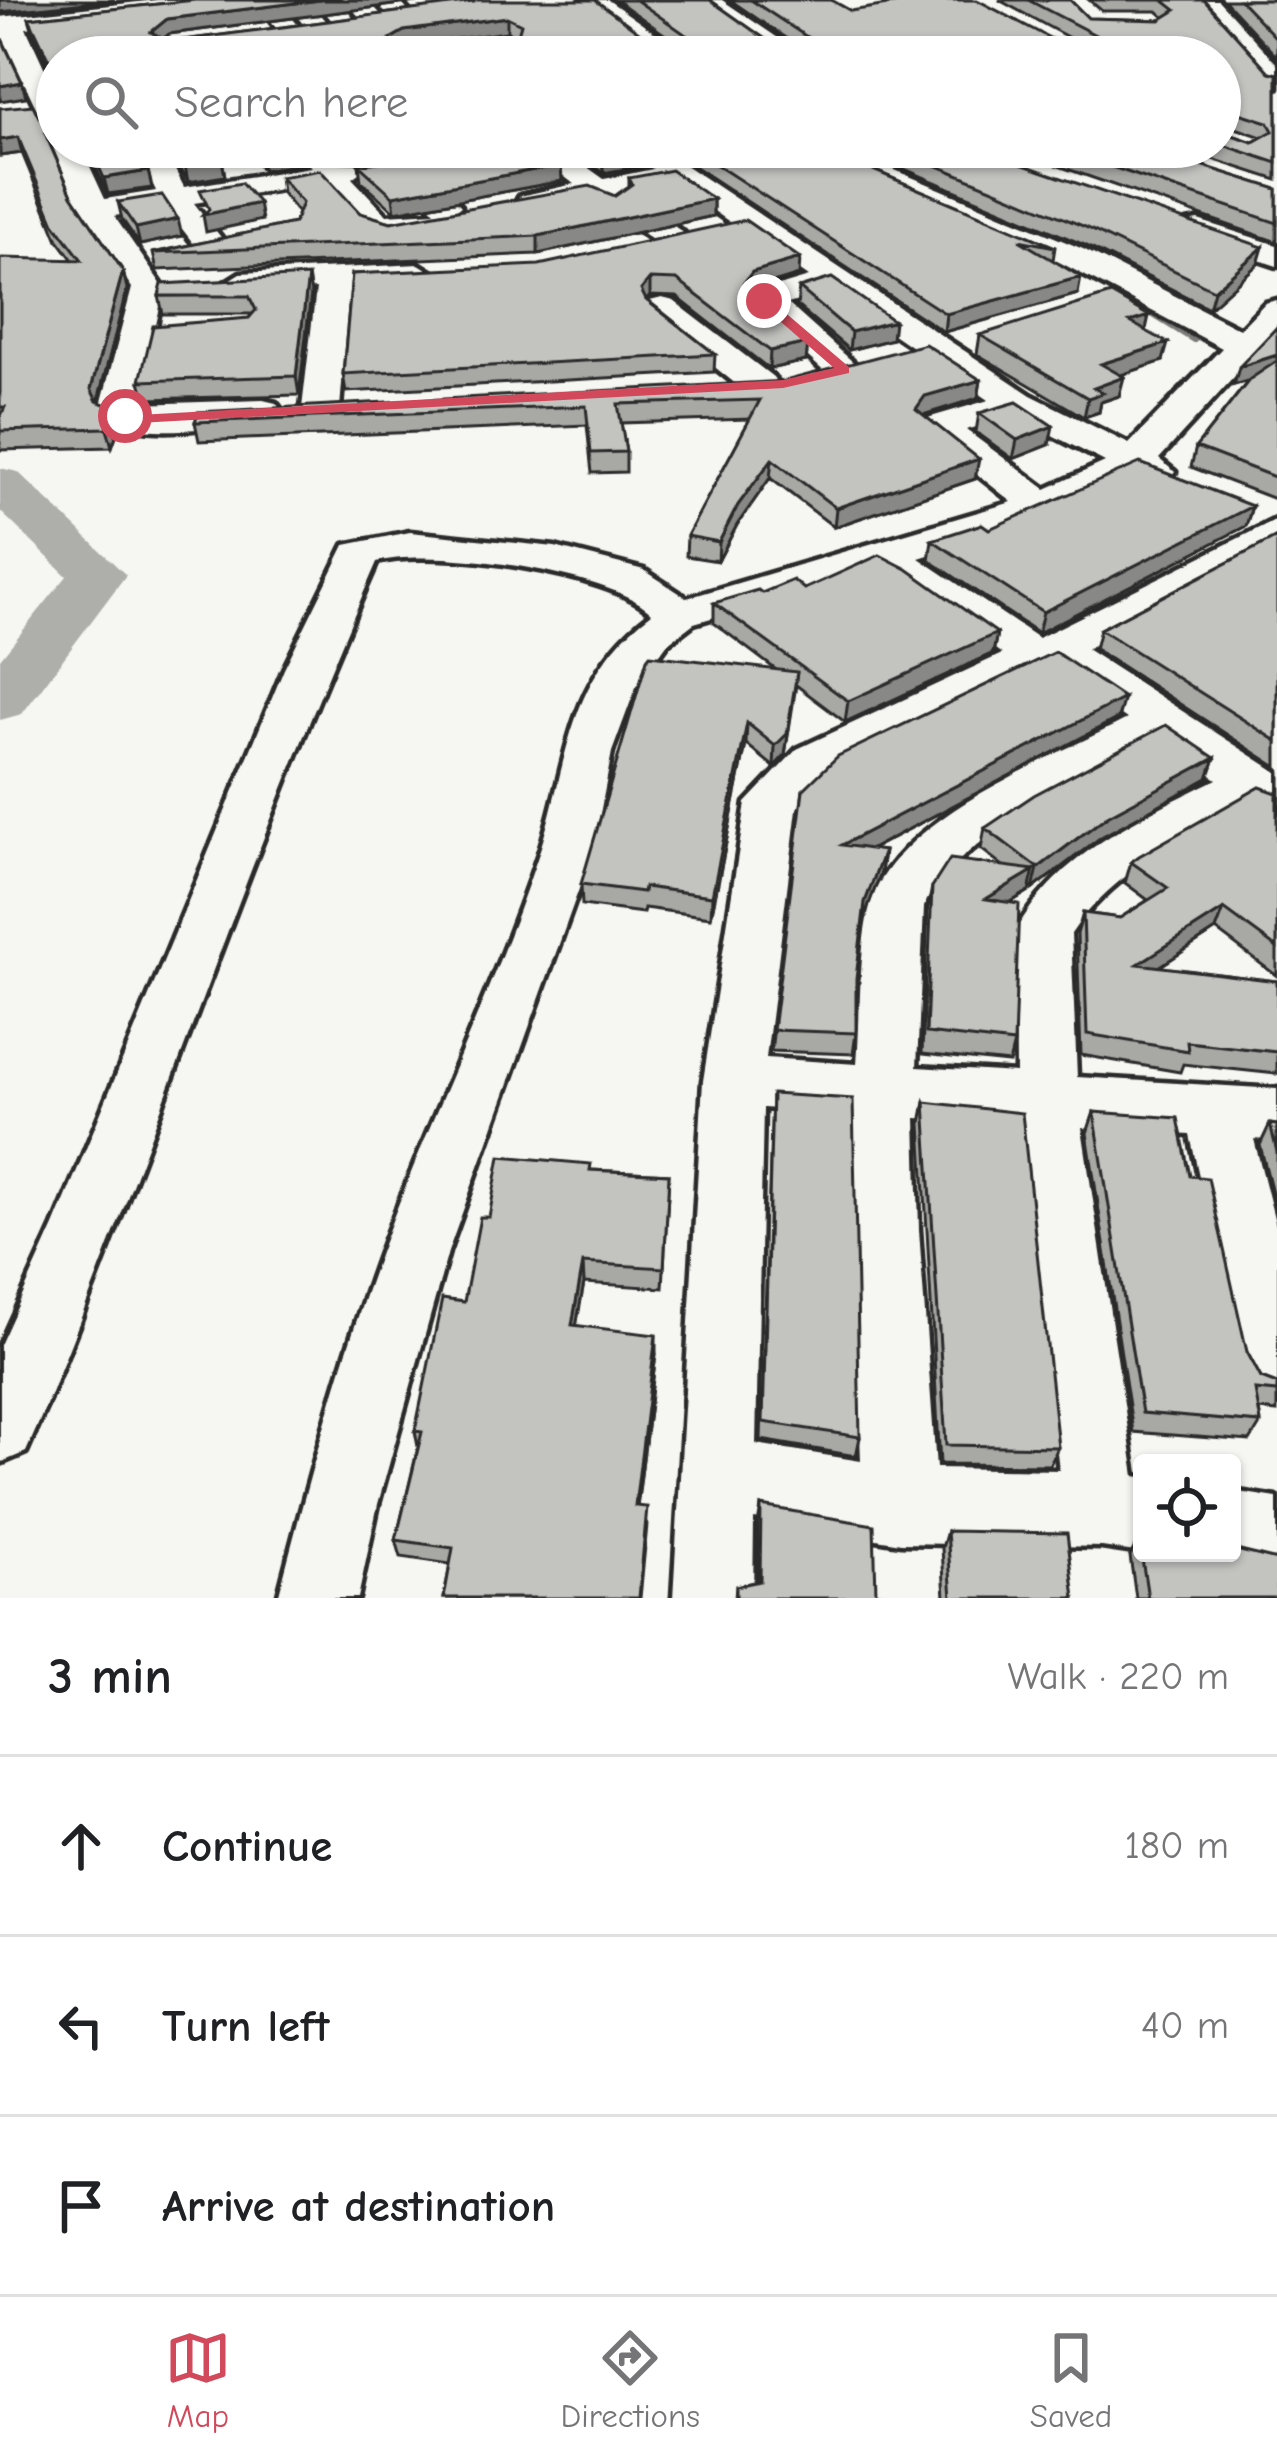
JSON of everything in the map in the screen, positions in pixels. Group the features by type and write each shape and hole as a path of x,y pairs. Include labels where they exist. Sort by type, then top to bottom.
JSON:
{"street":[{"path":"265,0 294,36"},
{"path":"325,0 358,36"},
{"path":"593,0 646,36"},
{"path":"706,0 761,36"},
{"path":"1206,0 1240,36"},
{"path":"36,78 6,25 150,18 197,6"},
{"path":"260,36 430,8 487,36"},
{"path":"430,8 446,36"},
{"path":"654,36 742,24"},
{"path":"1241,37 1274,71"},
{"path":"0,67 29,63"},
{"path":"1241,69 1274,71"},
{"path":"16,111 36,119"},
{"path":"77,168 95,210 157,269"},
{"path":"157,269 222,243 175,197 160,168"},
{"path":"240,168 276,212"},
{"path":"325,168 383,224 415,225 676,173"},
{"path":"95,210 346,168"},
{"path":"414,168 477,212"},
{"path":"568,168 673,240"},
{"path":"669,168 1018,404 1133,464 1195,487"},
{"path":"865,168 1072,256 1245,346"},
{"path":"1161,216 1277,256"},
{"path":"632,250 750,222"},
{"path":"157,269 118,409 125,416 368,405"},
{"path":"218,284 448,273"},
{"path":"321,408 334,278"},
{"path":"836,279 764,301 844,370"},
{"path":"662,308 760,385"},
{"path":"318,1598 340,1504 414,1252 567,850 573,813 609,693 645,638 678,614 1043,506 1133,464 1277,310"},
{"path":"141,330 179,329"},
{"path":"713,387 760,385 844,370 974,339"},
{"path":"1018,404 937,427 1043,506"},
{"path":"713,1598 733,1081 772,803 814,761 1044,652 1256,516 1277,518"},
{"path":"0,1427 87,1226 307,669 359,554 393,544 588,567 636,580 665,595 678,614"},
{"path":"884,556 1162,720 1266,788"},
{"path":"901,1504 886,1230 885,1092 897,908 910,874 949,836 1162,720"},
{"path":"718,1475 901,1504 1122,1512 1047,1100 1043,932 1056,909 1095,872 1266,788"},
{"path":"733,1081 1247,1113 1277,1369"},
{"path":"1241,1531 1277,1537"}],"building":[{"path":"195,0 320,0 167,19 151,32 158,36 38,36 29,18"},
{"path":"474,0 595,0 644,36 518,36 521,24 507,17 395,36 214,36"},
{"path":"636,0 710,0 761,36 688,36"},
{"path":"751,0 831,0 851,11 918,0 977,0 1046,36 805,36"},
{"path":"1028,0 1070,0 1088,18 1160,20 1176,10 1163,0 1204,0 1236,36 1097,36"},
{"path":"1240,0 1277,0 1277,39"},
{"path":"0,35 22,82 0,86"},
{"path":"1241,41 1269,72 1277,74 1277,163 1241,151 1241,138 1253,142 1273,131 1268,122 1241,113"},
{"path":"33,105 36,168 60,168 72,195 123,271 91,389 97,401 114,408 107,428 0,431 5,407 0,407 0,260 82,260 54,223 18,137 0,140 0,108"},
{"path":"99,168 148,171 104,178"},
{"path":"362,168 545,168 393,196"},
{"path":"721,168 869,168 1055,247 1019,240 1081,277 946,314"},
{"path":"943,168 1032,168 1263,247 1214,290 1088,228"},
{"path":"1115,168 1210,168 1277,189 1277,223"},
{"path":"320,170 360,213 391,222 590,186 615,196 632,184 629,178 671,170 713,199 538,236 153,253 294,223 302,203 280,177"},
{"path":"241,183 259,203 203,215 209,209 200,190"},
{"path":"162,195 178,219 136,228 118,202"},
{"path":"745,220 800,258 752,272 743,284 808,343 770,351 677,280 650,279 641,290 646,300 715,354 343,374 352,274 539,265"},
{"path":"308,276 296,376 140,381 153,326 249,318 256,310 249,296 159,296 162,284"},
{"path":"832,278 894,321 851,332 799,288"},
{"path":"1111,294 1149,316 1130,322 1168,343 1101,364 1124,377 1094,388 1103,393 1088,398 980,335"},
{"path":"1277,327 1277,355 1239,367"},
{"path":"925,344 981,380 925,396 916,409 979,459 836,508 772,459 738,505 719,542 687,536 760,400 618,404 626,452 591,453 586,406 195,422 198,412 785,381"},
{"path":"1277,361 1277,478 1196,447 1250,379"},
{"path":"1017,402 1053,426 1017,440 979,413"},
{"path":"1140,463 1252,506 1043,612 932,540 982,524 989,529"},
{"path":"1277,537 1277,741 1100,629"},
{"path":"880,555 997,633 848,701 714,603 758,590 762,593 793,580 804,589"},
{"path":"1055,652 1124,698 842,845 884,851 865,902 856,978 856,1033 773,1030 803,790 838,756"},
{"path":"650,655 797,672 787,734 775,746 747,723 712,896 581,884"},
{"path":"1166,725 1215,758 1107,816 1038,868 985,828 1034,795"},
{"path":"1260,787 1277,793 1277,948 1224,909 1138,964 1277,981 1277,1052 1187,1042 1188,1051 1087,1034 1083,913 1120,918 1168,888 1131,862"},
{"path":"950,859 1034,870 986,899 1019,904 1014,1043 926,1033 932,887"},
{"path":"772,1094 853,1099 860,1437 763,1422"},
{"path":"925,1102 1022,1113 1058,1447 946,1445"},
{"path":"1094,1112 1178,1118 1190,1176 1208,1178 1247,1352 1261,1378 1277,1384 1277,1392 1255,1390 1261,1423 1142,1413"},
{"path":"1270,1124 1277,1125 1277,1152"},
{"path":"500,1156 591,1164 590,1170 669,1174 664,1268 583,1263 572,1325 656,1335 635,1506 647,1507 639,1598 444,1598 453,1548 396,1540 422,1432 415,1431 442,1299 464,1302 480,1217 489,1217"},
{"path":"761,1506 874,1525 876,1593 889,1594 889,1598 736,1598 736,1586 760,1581"},
{"path":"947,1531 1067,1533 1075,1598 952,1598"},
{"path":"1241,1551 1277,1560 1277,1598 1148,1598 1143,1562 1241,1562"}],"waterway":[{"path":"1125,296 1194,339"},
{"path":"0,483 98,575 0,700"}],"route":[{"path":"125,416 138,419 783,384 844,370 764,301"}]}
